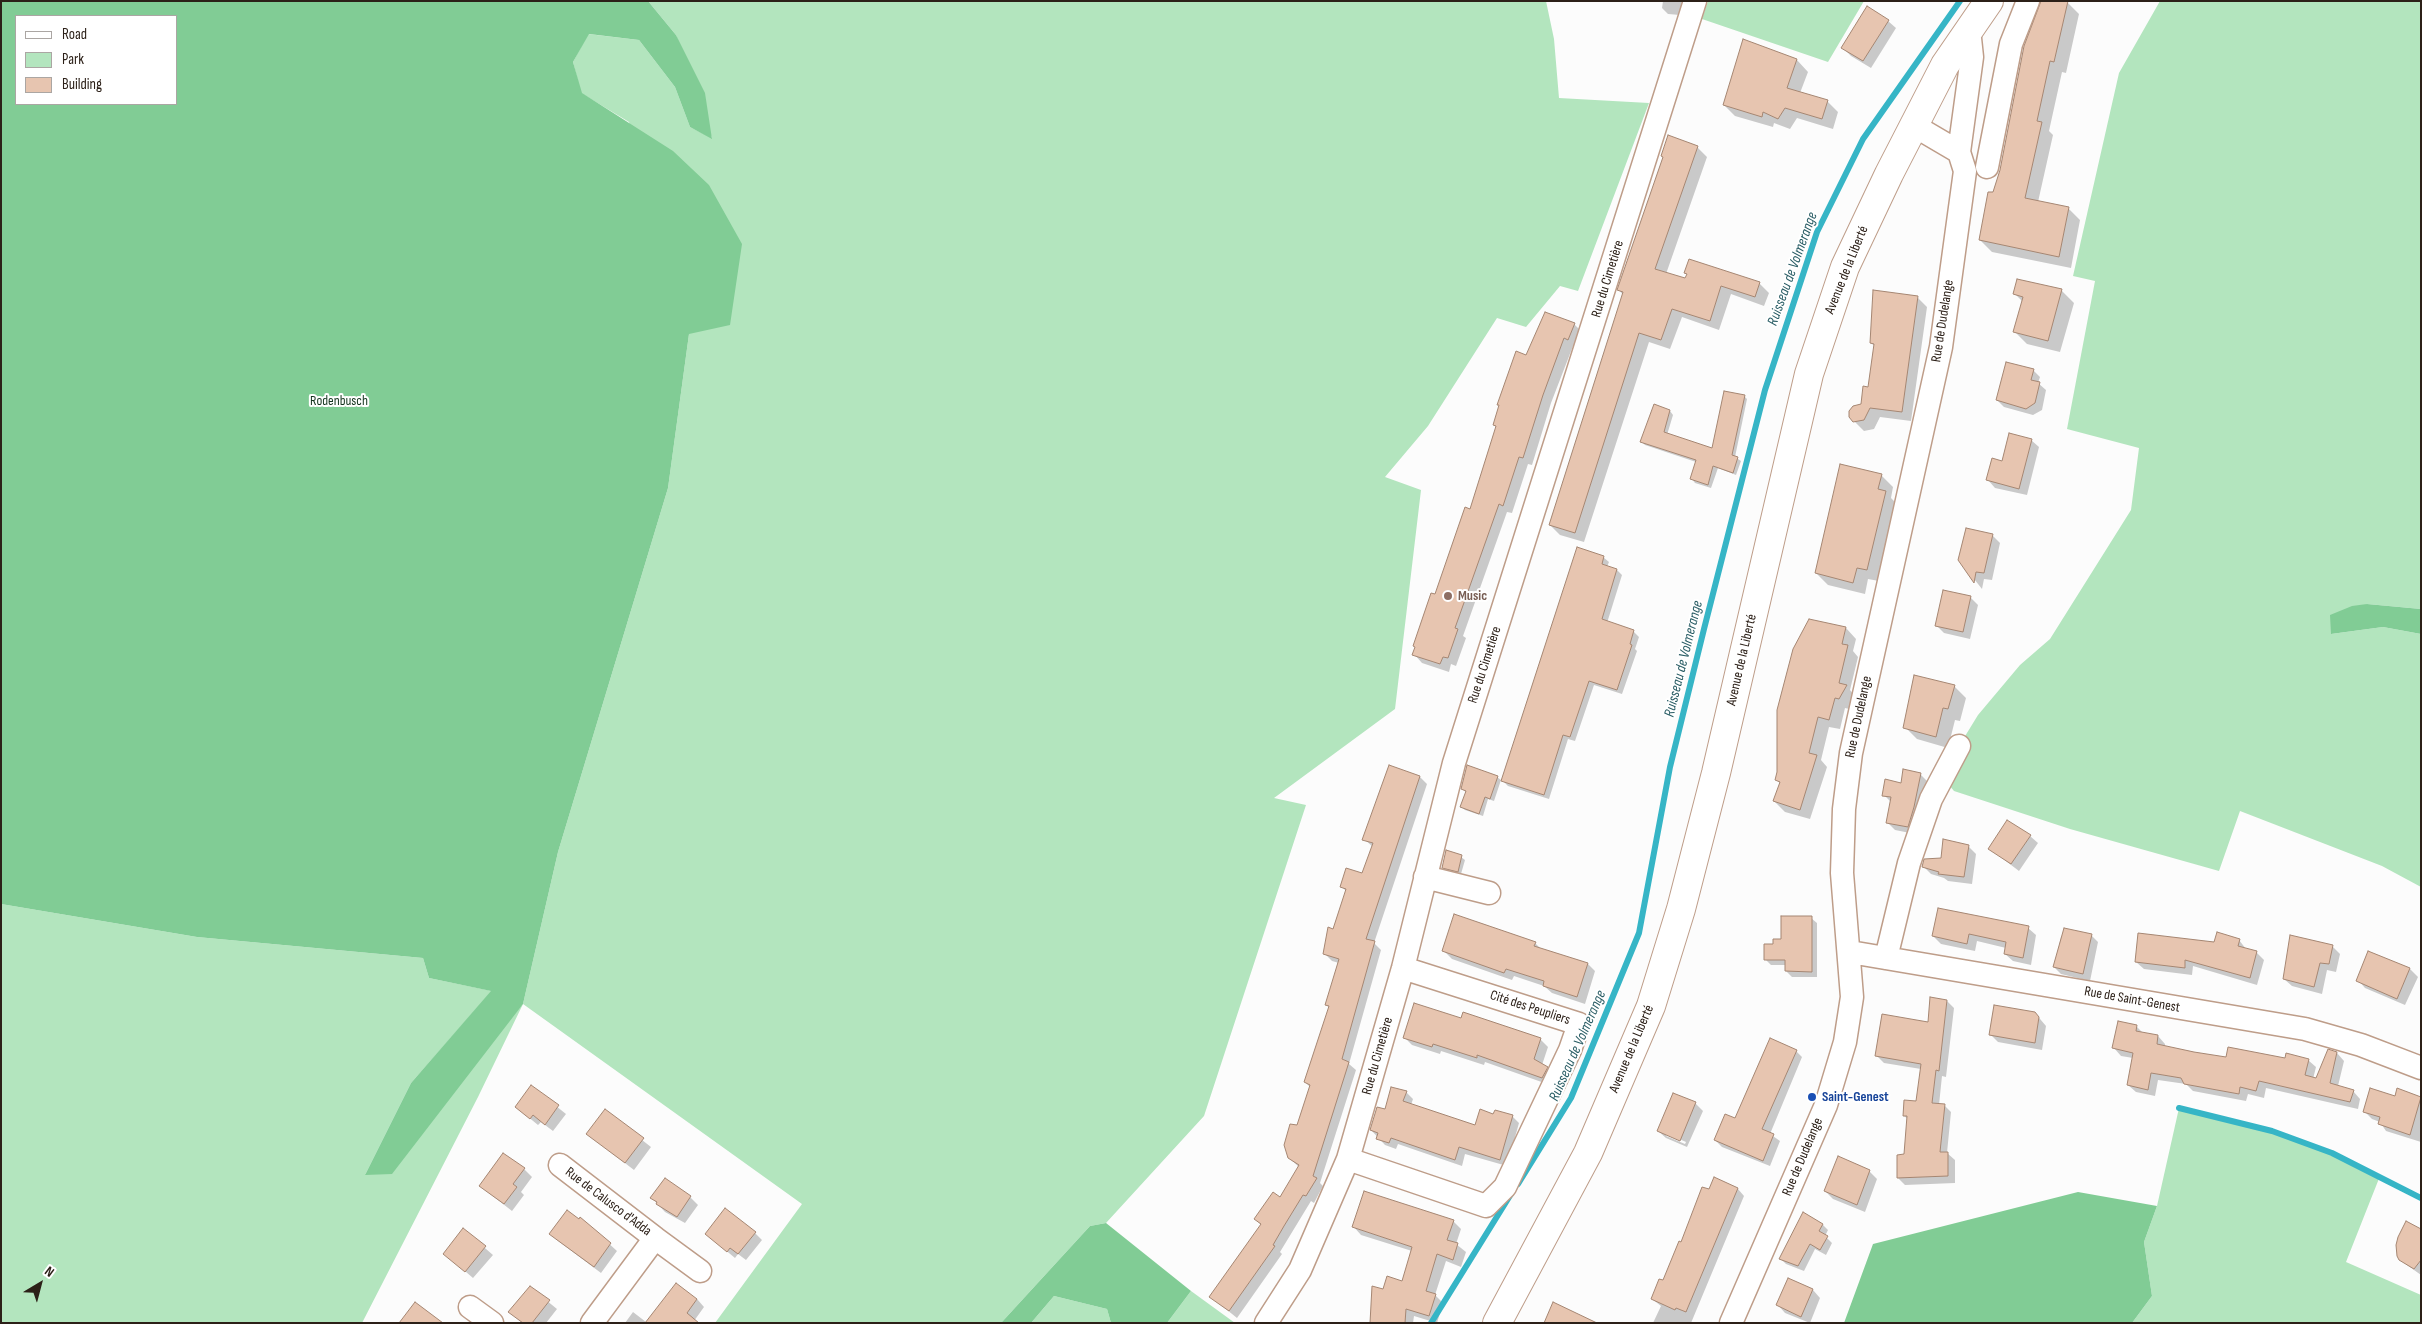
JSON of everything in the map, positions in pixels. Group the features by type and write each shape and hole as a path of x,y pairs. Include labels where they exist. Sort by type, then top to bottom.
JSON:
{"main road":[{"name":"Avenue de la Liberté","path":"1497,1323 1588,1153 1651,1006 1681,909 1716,773 1809,374 1845,267 1913,125 1945,65 1969,29 1983,3"}],"street":[{"name":"Rue du Cimetière","path":"1266,1323 1300,1270 1348,1159 1403,968 1454,763 1695,1"},
{"path":"1987,167 2012,44 2028,1"},
{"path":"1913,125 1959,152 1972,57 1969,29"},
{"name":"Rue de Dudelange","path":"1731,1323 1826,1105 1845,1042 1852,997 1850,952 1842,873 1844,809 1851,753 1941,348 1965,171 1959,152"},
{"path":"1886,958 1908,863 1931,799 1959,746"},
{"path":"1425,877 1489,894"},
{"name":"Rue de Saint-Genest","path":"1850,952 2305,1029 2417,1064"},
{"name":"Cité des Peupliers","path":"1348,1159 1486,1206 1505,1188 1570,1050 1579,1024 1403,968"},
{"name":"Rue de Calusco d'Adda","path":"560,1165 700,1271"},
{"name":"Rue de Calusco d'Adda","path":"592,1323 655,1238"},
{"path":"470,1307 492,1323"}],"green space":[{"name":"Rodenbusch","path":"1,1 648,1 676,35 705,93 712,139 690,127 675,87 639,40 589,34 573,62 582,93 673,151 709,185 742,244 730,325 689,334 668,488 558,852 523,1004 392,1174 365,1175 411,1083 491,991 429,978 423,958 197,937 1,904"},
{"path":"648,1 1546,1 1554,39 1559,98 1649,103 1578,291 1560,286 1526,327 1497,318 1428,426 1385,477 1421,490 1395,709 1274,798 1306,805 1204,1116 1106,1223 1090,1226 1001,1323 715,1323 802,1204 523,1004 558,852 668,488 689,334 629,122 581,93 573,62 588,34 639,40 675,87 690,127 712,138 676,35"},
{"path":"1708,1 1864,1 1828,62 1702,19"},
{"path":"2160,1 2421,1 2421,609 2367,604 2331,634 2383,627 2421,634 2421,887 2382,866 2240,811 2219,871 2070,829 1954,791 1949,785 1959,746 1978,715 2020,665 2050,639 2131,510 2139,448 2067,429 2095,281 2073,276 2119,73"},
{"path":"2367,604 2421,609 2421,634 2383,627 2331,634 2330,615 2352,606"},
{"path":"1,904 197,937 423,958 429,978 492,991 411,1083 365,1175 523,1004 478,1097 362,1323 1,1323"},
{"path":"2179,1108 2272,1131 2332,1153 2380,1176 2346,1262 2421,1295 2421,1323 2132,1323 2152,1296 2144,1242 2157,1206"},
{"path":"2078,1192 2157,1206 2144,1242 2152,1296 2132,1323 1844,1323 1873,1244"},
{"path":"1106,1223 1191,1291 1167,1323 1111,1323 1107,1309 1054,1296 1031,1323 1001,1323 1090,1226"},
{"path":"1191,1291 1235,1323 1167,1323"},
{"path":"1054,1296 1107,1309 1111,1323 1031,1323"}],"building":[{"path":"2041,1 2068,1 2054,62 2050,61 2037,121 2042,122 2025,198 2069,207 2059,257 1979,240 1988,192 1993,192 2000,170 2024,46"},
{"path":"1867,6 1889,20 1863,61 1841,48"},
{"path":"1743,39 1797,59 1787,88 1828,100 1822,119 1785,108 1778,119 1763,112 1762,117 1723,105"},
{"path":"1668,135 1698,146 1655,269 1685,278 1687,274 1684,273 1689,259 1760,282 1755,297 1721,286 1710,321 1672,309 1661,340 1639,333 1575,533 1549,525 1623,292 1617,290 1663,157 1661,156"},
{"path":"2017,279 2062,289 2048,341 2013,332 2023,297 2013,294"},
{"path":"1873,290 1918,296 1902,412 1870,408 1864,420 1853,422 1849,417 1849,411 1853,406 1861,404 1863,386 1868,387 1874,344 1870,343"},
{"path":"1545,312 1575,323 1568,340 1564,338 1523,458 1519,457 1503,506 1499,504 1455,628 1458,629 1448,658 1443,657 1440,664 1412,655 1415,647 1413,646 1431,593 1435,594 1465,507 1470,509 1496,426 1493,425 1499,405 1497,405 1516,351 1526,355"},
{"path":"2006,362 2034,369 2031,380 2040,382 2035,403 2026,409 1996,400"},
{"path":"1724,391 1745,395 1732,455 1738,457 1733,473 1713,466 1708,485 1690,479 1696,460 1640,442 1654,404 1670,410 1664,432 1712,448"},
{"path":"2009,433 2032,439 2019,489 1986,480 1992,458 2002,461"},
{"path":"1840,464 1882,474 1878,489 1886,491 1867,570 1857,568 1853,583 1815,573"},
{"path":"1966,528 1993,534 1984,573 1976,572 1974,583 1958,560"},
{"path":"1577,547 1604,556 1602,564 1617,569 1602,619 1634,630 1630,644 1632,645 1617,690 1589,681 1570,737 1563,735 1544,795 1501,781"},
{"path":"1943,590 1971,596 1963,632 1935,626"},
{"path":"1809,619 1846,627 1842,644 1848,645 1839,683 1847,685 1839,699 1835,698 1829,720 1818,717 1809,753 1817,755 1800,810 1773,801 1780,782 1775,780 1777,772 1777,710 1793,649"},
{"path":"1914,675 1955,685 1948,709 1943,708 1936,737 1903,728"},
{"path":"1389,765 1420,776 1366,939 1375,941 1342,1059 1349,1062 1313,1176 1317,1178 1306,1196 1303,1195 1273,1245 1275,1246 1229,1311 1209,1297 1261,1224 1254,1219 1273,1192 1280,1197 1299,1165 1288,1158 1284,1145 1290,1124 1297,1125 1310,1085 1304,1082 1329,1006 1325,1005 1339,959 1323,954 1328,927 1333,929 1346,889 1340,887 1346,868 1362,873 1373,843 1362,840"},
{"path":"1467,765 1498,776 1490,799 1485,797 1479,814 1460,807 1466,791 1461,789"},
{"path":"1903,769 1921,773 1908,827 1886,823 1891,797 1882,796 1885,779 1901,783"},
{"path":"2007,820 2031,835 2011,864 1988,849"},
{"path":"1943,839 1969,845 1964,877 1938,874 1939,872 1922,867 1924,859 1941,858"},
{"path":"1446,850 1462,855 1458,872 1442,868"},
{"path":"1938,908 2029,926 2023,958 2004,954 2006,942 1969,934 1967,944 1932,936"},
{"path":"1454,914 1536,942 1534,946 1588,963 1577,997 1543,986 1544,981 1506,969 1504,973 1442,951"},
{"path":"1781,916 1812,916 1812,972 1785,971 1785,960 1764,960 1764,944 1773,944 1773,939 1781,939"},
{"path":"2064,928 2092,934 2083,974 2053,967"},
{"path":"2217,932 2240,939 2238,946 2257,951 2250,978 2185,960 2185,968 2135,962 2138,933 2214,942"},
{"path":"2290,935 2333,945 2329,964 2320,963 2314,987 2283,979"},
{"path":"2368,951 2410,968 2397,999 2356,981"},
{"path":"1930,997 1947,1000 1939,1071 1936,1070 1932,1103 1945,1104 1940,1152 1948,1152 1948,1176 1897,1178 1897,1155 1904,1154 1907,1116 1903,1116 1904,1100 1916,1101 1921,1064 1875,1056 1882,1014 1928,1022"},
{"path":"1414,1003 1461,1018 1463,1012 1541,1038 1534,1059 1548,1067 1542,1078 1477,1055 1477,1058 1433,1044 1432,1047 1403,1038"},
{"path":"1994,1005 2035,1012 2039,1017 2035,1043 1989,1035"},
{"path":"2118,1021 2137,1025 2136,1031 2158,1035 2157,1044 2194,1052 2226,1057 2228,1047 2285,1058 2286,1053 2309,1059 2305,1075 2316,1078 2328,1049 2337,1052 2330,1083 2354,1090 2350,1102 2259,1081 2256,1091 2240,1087 2239,1094 2184,1084 2181,1078 2151,1073 2148,1090 2127,1085 2133,1053 2112,1048"},
{"path":"1770,1038 1797,1050 1762,1129 1774,1134 1763,1161 1714,1140 1725,1114 1735,1118"},
{"path":"531,1085 559,1105 545,1125 533,1115 530,1119 515,1107"},
{"path":"1391,1087 1407,1091 1403,1101 1475,1125 1480,1109 1493,1114 1495,1110 1513,1115 1500,1160 1459,1147 1455,1160 1391,1138 1389,1143 1376,1139 1378,1133 1370,1130 1377,1107 1385,1109"},
{"path":"2370,1088 2395,1096 2397,1088 2421,1097 2410,1135 2378,1124 2380,1117 2363,1112"},
{"path":"1673,1093 1696,1102 1680,1141 1657,1131"},
{"path":"605,1109 644,1138 625,1163 586,1134"},
{"path":"503,1153 525,1168 513,1184 517,1187 504,1204 479,1186"},
{"path":"1838,1156 1870,1170 1857,1205 1824,1191"},
{"path":"1714,1177 1738,1188 1686,1312 1676,1308 1675,1310 1651,1299 1659,1279 1663,1280 1679,1241 1681,1242 1702,1187 1709,1189"},
{"path":"665,1178 691,1196 677,1217 650,1198"},
{"path":"1364,1191 1454,1220 1447,1240 1458,1243 1453,1260 1437,1254 1426,1291 1436,1294 1429,1316 1406,1309 1405,1323 1370,1323 1372,1286 1383,1289 1387,1276 1402,1281 1412,1247 1352,1227"},
{"path":"725,1208 756,1232 738,1254 730,1248 727,1252 705,1234"},
{"path":"567,1210 579,1219 580,1217 611,1243 594,1267 549,1234"},
{"path":"1803,1212 1823,1224 1819,1231 1828,1236 1820,1250 1810,1244 1798,1266 1779,1259"},
{"path":"2406,1221 2421,1229 2421,1260 2414,1269 2399,1260 2397,1256 2396,1245 2398,1237"},
{"path":"463,1228 486,1246 465,1272 443,1254"},
{"path":"1788,1278 1813,1289 1801,1317 1776,1305"},
{"path":"676,1283 697,1299 687,1313 699,1323 645,1323"},
{"path":"530,1286 550,1300 532,1323 523,1323 508,1312"},
{"path":"415,1302 443,1323 399,1323"},
{"path":"1553,1302 1597,1323 1544,1323"}],"waterway":[{"name":"Ruisseau de Volmerange","path":"1518,1184 1571,1098 1639,933 1670,767 1704,629 1765,390 1817,232 1863,139 1960,1"},
{"path":"2179,1108 2272,1131 2332,1153 2421,1198"},
{"name":"Ruisseau de Volmerange","path":"1431,1323 1511,1194"}],"place":[{"name":"Music","path":"1448,596"},
{"name":"Saint-Genest","path":"1812,1097"}]}
